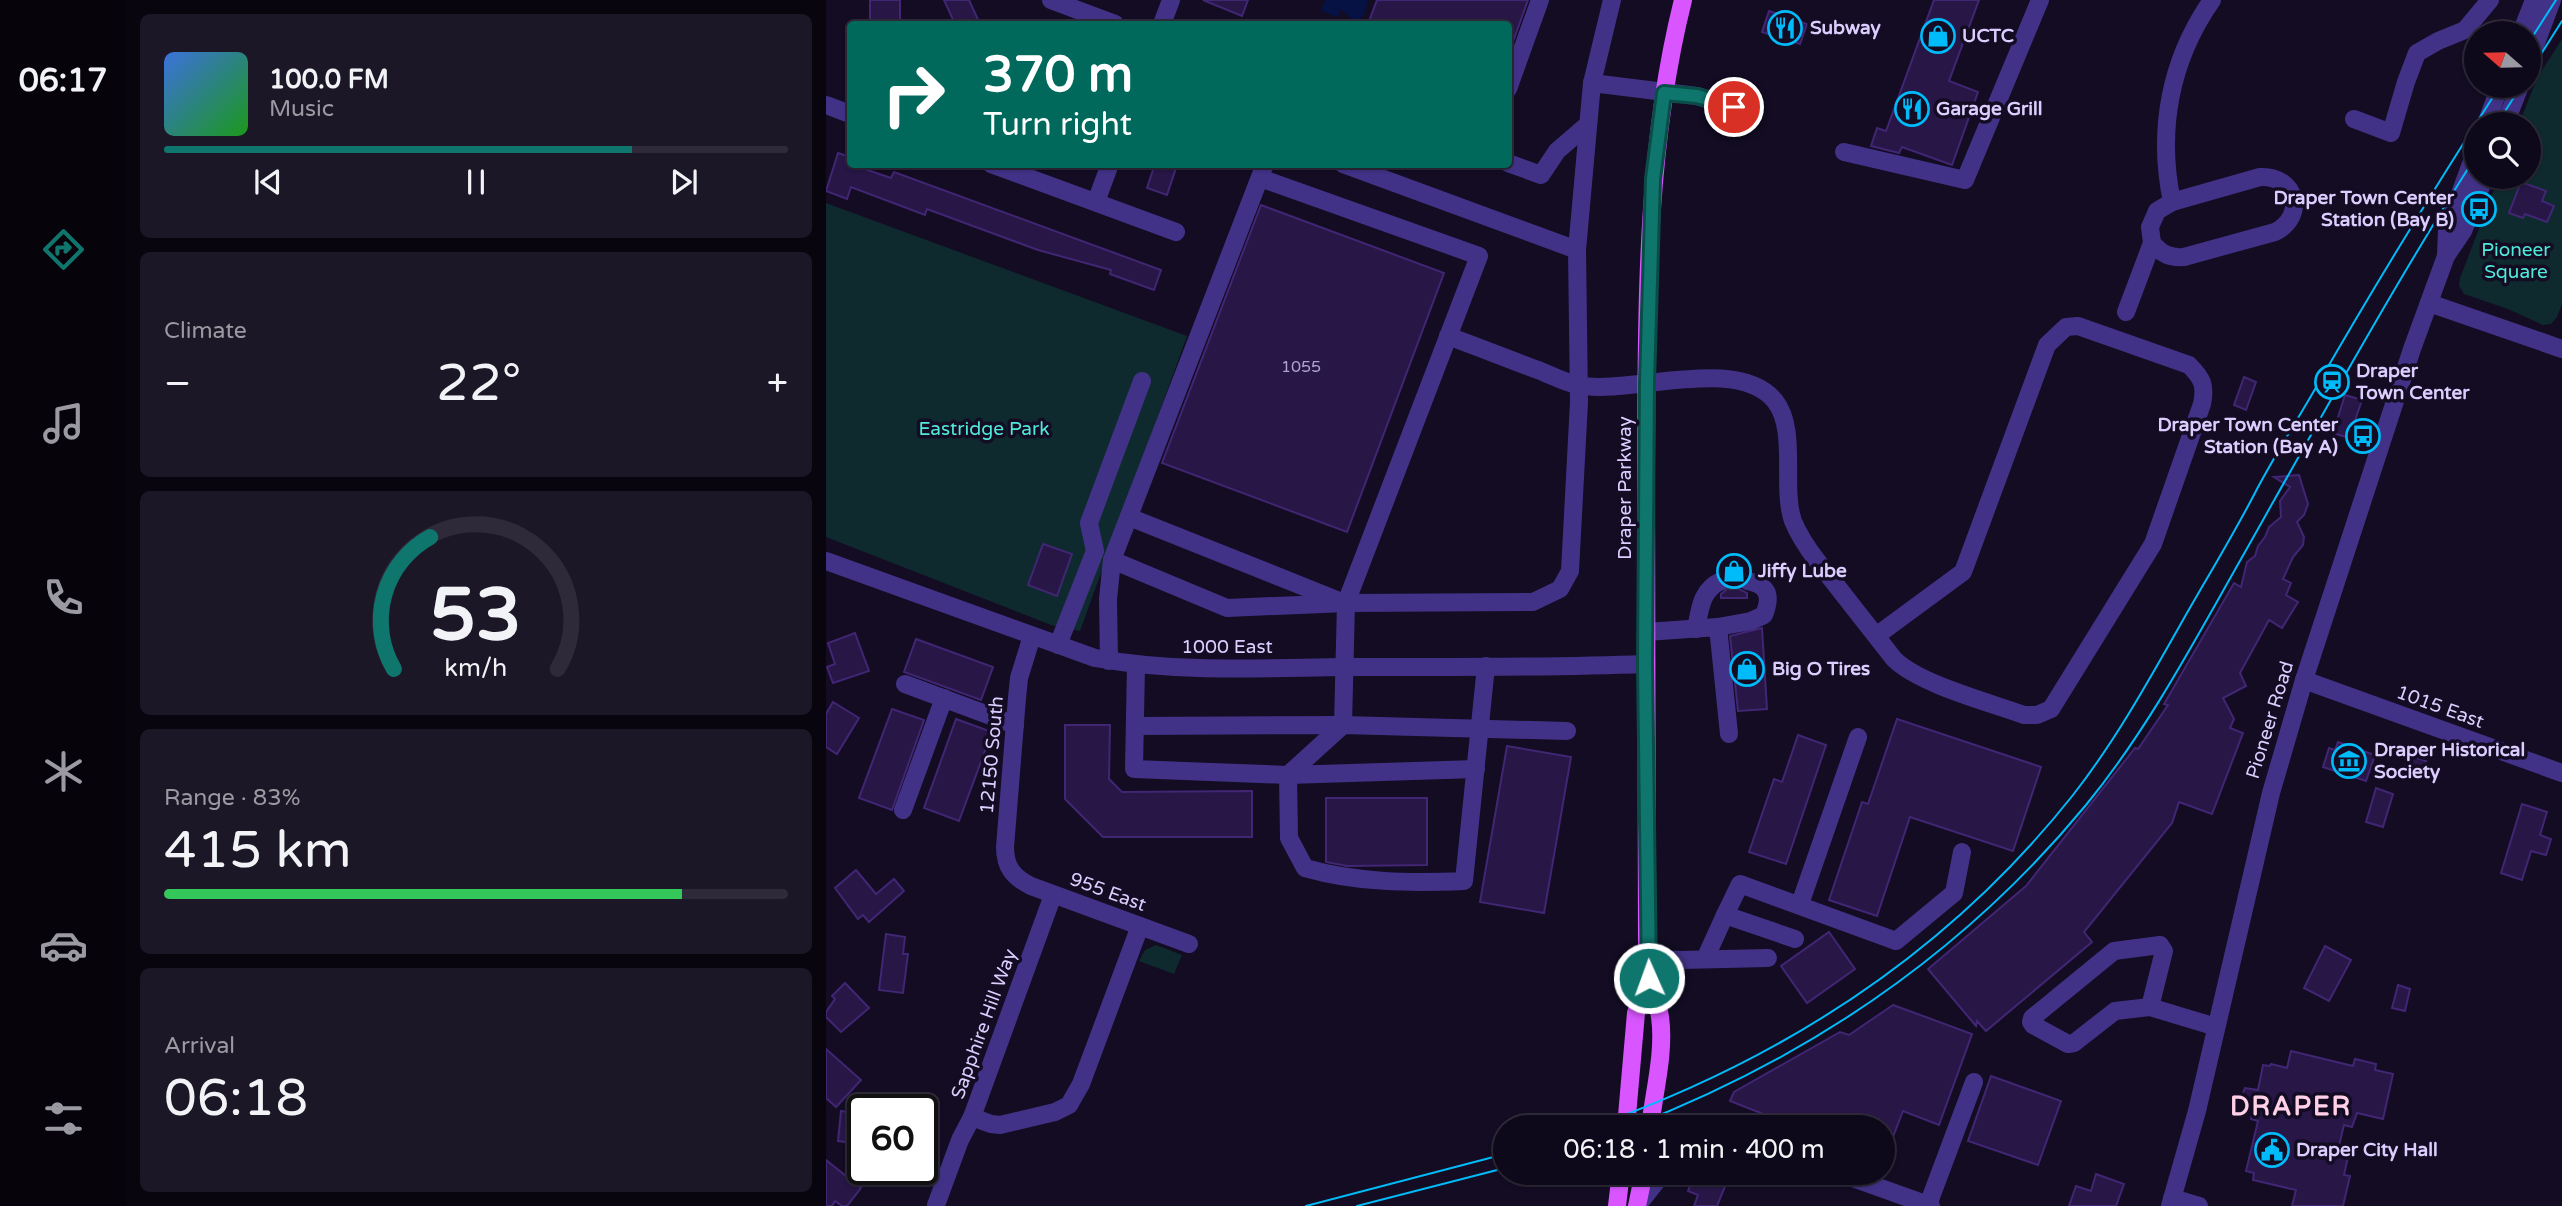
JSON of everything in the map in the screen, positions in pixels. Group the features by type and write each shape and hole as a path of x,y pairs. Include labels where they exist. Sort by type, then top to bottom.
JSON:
{"main road":[{"name":"Draper Parkway","path":"1652,1115 1660,1048 1660,1017 1649,978 1647,958 1647,382 1653,179 1664,93 1683,0"},
{"name":"Draper Parkway","path":"1627,1115 1636,1013 1649,978"},
{"path":"1616,1206 1619,1185"},
{"path":"1637,1206 1641,1185"}],"street":[{"path":"1052,0 1107,21"},
{"path":"1163,21 1171,0"},
{"path":"1512,78 1540,0"},
{"path":"1112,560 1227,608 1346,603 1533,602 1560,589 1570,571 1579,386 1577,250 1586,126 1592,83 1612,0"},
{"path":"1844,152 1965,180 2040,0"},
{"path":"2172,202 2166,176 2165,150 2169,99 2187,43 2212,0"},
{"path":"2354,119 2391,133 2417,53 2465,30 2490,0"},
{"path":"2525,21 2533,0"},
{"path":"2541,30 2552,0"},
{"path":"1592,83 1697,96 1734,107"},
{"path":"826,105 847,113"},
{"path":"1512,164 1541,175 1558,151 1586,126"},
{"path":"1002,168 1176,232"},
{"path":"1096,202 1109,168"},
{"path":"1354,168 1577,250"},
{"path":"1109,661 1108,599 1112,560 1262,171 1479,256 1346,603 1343,725 1288,775 1289,838 1305,868 1327,874 1405,883 1464,881 1486,666"},
{"path":"2126,312 2152,243 2152,219 2163,206 2260,177 2281,180 2293,197 2292,219 2284,228 2275,232 2172,258 2163,254 2152,243"},
{"name":"Pioneer Road","path":"2446,256 2447,229 2464,183"},
{"name":"Pioneer Road","path":"2171,1202 2186,1155 2267,806 2304,680 2429,303 2446,256 2463,231 2479,189"},
{"path":"2429,303 2560,344"},
{"path":"1448,336 1579,386 1679,378 1730,381 1763,391 1775,401 1785,428 1793,520 1808,548 1876,636 1904,668 1920,677 2024,715 2037,715 2051,709 2152,544 2202,404 2204,394 2201,377 2189,365 2078,326 2066,327 2047,345 1963,572 1876,636"},
{"path":"1058,645 1095,551 1089,523 1142,381"},
{"path":"1129,517 1346,603"},
{"name":"1000 East","path":"826,561 1058,645 1109,661 1136,665 1171,668 1645,664"},
{"path":"1696,629 1702,600 1710,585 1721,581"},
{"path":"1646,632 1738,625 1764,615 1769,604 1767,591 1760,584 1747,582"},
{"path":"1718,627 1729,734"},
{"name":"12150 South","path":"1014,876 1007,861 1005,847 1019,678 1032,636"},
{"path":"1136,665 1134,769 1288,775 1476,769"},
{"name":"1015 East","path":"2304,680 2562,773"},
{"path":"905,684 1015,724"},
{"path":"903,810 944,698"},
{"path":"1135,726 1343,725 1567,730"},
{"path":"1800,904 1858,737"},
{"path":"1705,960 1740,884 1896,941 1954,892 1962,852"},
{"name":"955 East","path":"1014,876 1053,895 1189,944"},
{"name":"Sapphire Hill Way","path":"936,1205 960,1140 972,1116 1053,895"},
{"path":"1725,915 1795,939"},
{"path":"972,1116 991,1124 1009,1124 1055,1112 1069,1105 1081,1084 1140,926"},
{"path":"2150,1007 2164,951 2160,945 2114,951 2031,1022 2068,1044 2074,1043 2115,1011 2150,1007 2216,1027"},
{"path":"1647,958 1768,958"},
{"path":"1873,1185 1930,1205 1974,1082"},
{"path":"1637,1206 1654,1185"},
{"path":"2171,1202 2199,1206"}],"green space":[{"name":"Pioneer Square","path":"2562,39 2562,304 2551,324 2543,325 2508,309 2464,294 2459,286 2494,189 2541,189 2541,112 2524,112 2529,98 2541,98 2541,72"},
{"name":"Eastridge Park","path":"826,203 1187,336 1080,631 1051,625 826,537"},
{"path":"1156,945 1182,955 1174,974 1139,961 1145,950"}],"shaded area":[{"path":"1325,0 1368,1 1359,21 1354,21 1341,9 1338,17 1321,11"}],"building":[{"path":"870,0 900,0 900,21 870,21"},
{"path":"944,0 969,0 979,21 954,21"},
{"path":"1203,0 1248,0 1242,16"},
{"path":"1377,0 1528,0 1512,44 1512,21 1369,21"},
{"path":"1934,0 1979,0 1949,81 1978,92 1952,165 1902,147 1899,153 1871,146 1877,128 1886,131"},
{"name":"Subway","path":"1769,11 1807,24 1800,44 1762,32"},
{"path":"838,153 847,156 847,168 862,168 891,178 894,172 1161,270 1154,290 1110,274 1111,270 1038,250 927,209 925,215 851,187 847,199 826,191"},
{"path":"1154,168 1176,168 1167,195 1147,188"},
{"path":"2518,189 2546,191 2542,201 2554,206 2547,222 2525,214 2523,218 2509,213"},
{"path":"1261,205 1444,273 1347,532 1162,463"},
{"path":"2244,377 2256,382 2246,410 2234,405"},
{"path":"2345,395 2362,400 2349,438 2333,433"},
{"path":"2299,475 2308,504 2304,515 2297,522 2304,537 2303,545 2293,557 2283,579 2291,583 2286,595 2298,602 2282,628 2269,620 2240,673 2246,686 2223,698 2234,719 2230,728 2243,733 2212,814 2179,802 2172,823 2084,932 2092,942 1986,1031 1977,1021 1976,1026 1928,969 2026,886 2135,748 2138,749 2168,705 2164,704 2234,583 2241,587 2247,562 2255,556 2269,527 2281,517 2280,501 2290,487 2274,477"},
{"path":"1043,544 1072,554 1057,596 1028,585"},
{"name":"Jiffy Lube","path":"1720,562 1747,562 1747,570 1739,573 1736,579 1739,589 1747,593 1747,598 1721,598 1732,580 1727,572 1720,570"},
{"name":"Big O Tires","path":"1762,628 1767,709 1738,711 1730,636"},
{"path":"855,633 869,671 833,683 827,667 835,664 828,643"},
{"path":"916,639 993,667 981,700 904,672"},
{"path":"833,702 859,718 837,754 826,747 826,714"},
{"path":"892,709 924,720 892,810 859,798"},
{"path":"956,719 992,732 959,821 924,808"},
{"path":"1897,719 2041,767 2013,851 1910,817 1877,916 1829,900 1862,802 1868,804"},
{"path":"1065,725 1110,725 1109,779 1122,792 1252,791 1252,837 1103,837 1065,799"},
{"path":"1798,735 1826,745 1786,864 1749,852 1774,779 1782,782"},
{"name":"Draper Historical Society","path":"2338,742 2375,755 2366,781 2323,767 2329,748 2335,750"},
{"path":"1507,746 1571,757 1544,913 1480,902"},
{"path":"2409,755 2426,761 2420,775 2404,769"},
{"path":"2376,788 2393,794 2383,827 2366,822"},
{"path":"1326,798 1427,798 1427,865 1347,866 1326,862"},
{"path":"2522,804 2547,812 2540,835 2551,839 2546,855 2531,851 2522,880 2501,873"},
{"path":"856,870 876,894 894,879 904,891 869,922 863,915 858,919 835,888"},
{"path":"1829,932 1855,969 1807,1003 1781,966"},
{"path":"886,934 905,937 903,954 908,954 903,993 879,990"},
{"path":"2325,946 2351,960 2329,1001 2304,988"},
{"path":"845,983 869,1008 841,1032 826,1017 826,1012 835,999 832,996"},
{"path":"2398,985 2410,989 2405,1011 2392,1008"},
{"path":"1893,1005 1972,1034 1939,1125 1903,1111 1895,1132 1895,1115 1766,1115 1730,1101 1734,1092 1840,1032 1849,1035"},
{"path":"826,1049 861,1080 836,1107 826,1098"},
{"path":"2291,1051 2353,1066 2355,1059 2376,1064 2375,1070 2393,1074 2383,1119 2357,1113 2352,1127 2344,1125 2337,1154 2348,1157 2344,1175 2350,1176 2343,1206 2292,1206 2296,1190 2253,1180 2254,1173 2246,1171 2258,1121 2251,1119 2254,1104 2242,1101 2242,1095 2245,1088 2258,1090 2263,1065 2287,1068"},
{"path":"1991,1076 2061,1101 2038,1165 1968,1141"},
{"path":"841,1111 847,1112 847,1142 838,1141"},
{"path":"826,1160 847,1177 847,1185 857,1185 861,1188 847,1206 835,1201 832,1206 826,1206"},
{"path":"2096,1174 2124,1184 2116,1206 2069,1206 2076,1186 2091,1191"},
{"path":"1690,1185 1726,1185 1717,1206 1694,1206 1698,1195 1688,1191"}],"tunnel":[{"path":"1721,581 1747,581"}],"tram line":[{"path":"2541,23 2556,0"},
{"path":"2541,54 2562,21"},
{"path":"1623,1115 1730,1069 1856,996 1916,952 1971,905 2024,852 2073,795 2104,753 2131,709 2362,309 2492,98"},
{"path":"2505,112 2513,98"},
{"path":"1658,1115 1759,1069 1821,1034 1879,996 1935,954 1988,908 2038,859 2086,805 2131,745 2171,682 2329,402 2464,176"},
{"path":"1306,1206 1493,1157"},
{"path":"1357,1206 1493,1171"}],"place":[{"name":"Subway","path":"1785,28"},
{"name":"UCTC","path":"1938,36"},
{"name":"Garage Grill","path":"1912,109"},
{"name":"Draper Town Center Station (Bay B)","path":"2479,209"},
{"name":"Draper Town Center","path":"2332,382"},
{"name":"Draper Town Center Station (Bay A)","path":"2363,436"},
{"name":"Jiffy Lube","path":"1734,571"},
{"name":"Big O Tires","path":"1747,669"},
{"name":"Draper Historical Society","path":"2349,761"},
{"name":"Draper City Hall","path":"2272,1150"}],"district":[{"name":"DRAPER","path":"2291,1106"}],"route":[{"path":"1649,978 1645,664 1647,382 1653,179 1664,93 1697,96 1734,107"}]}
